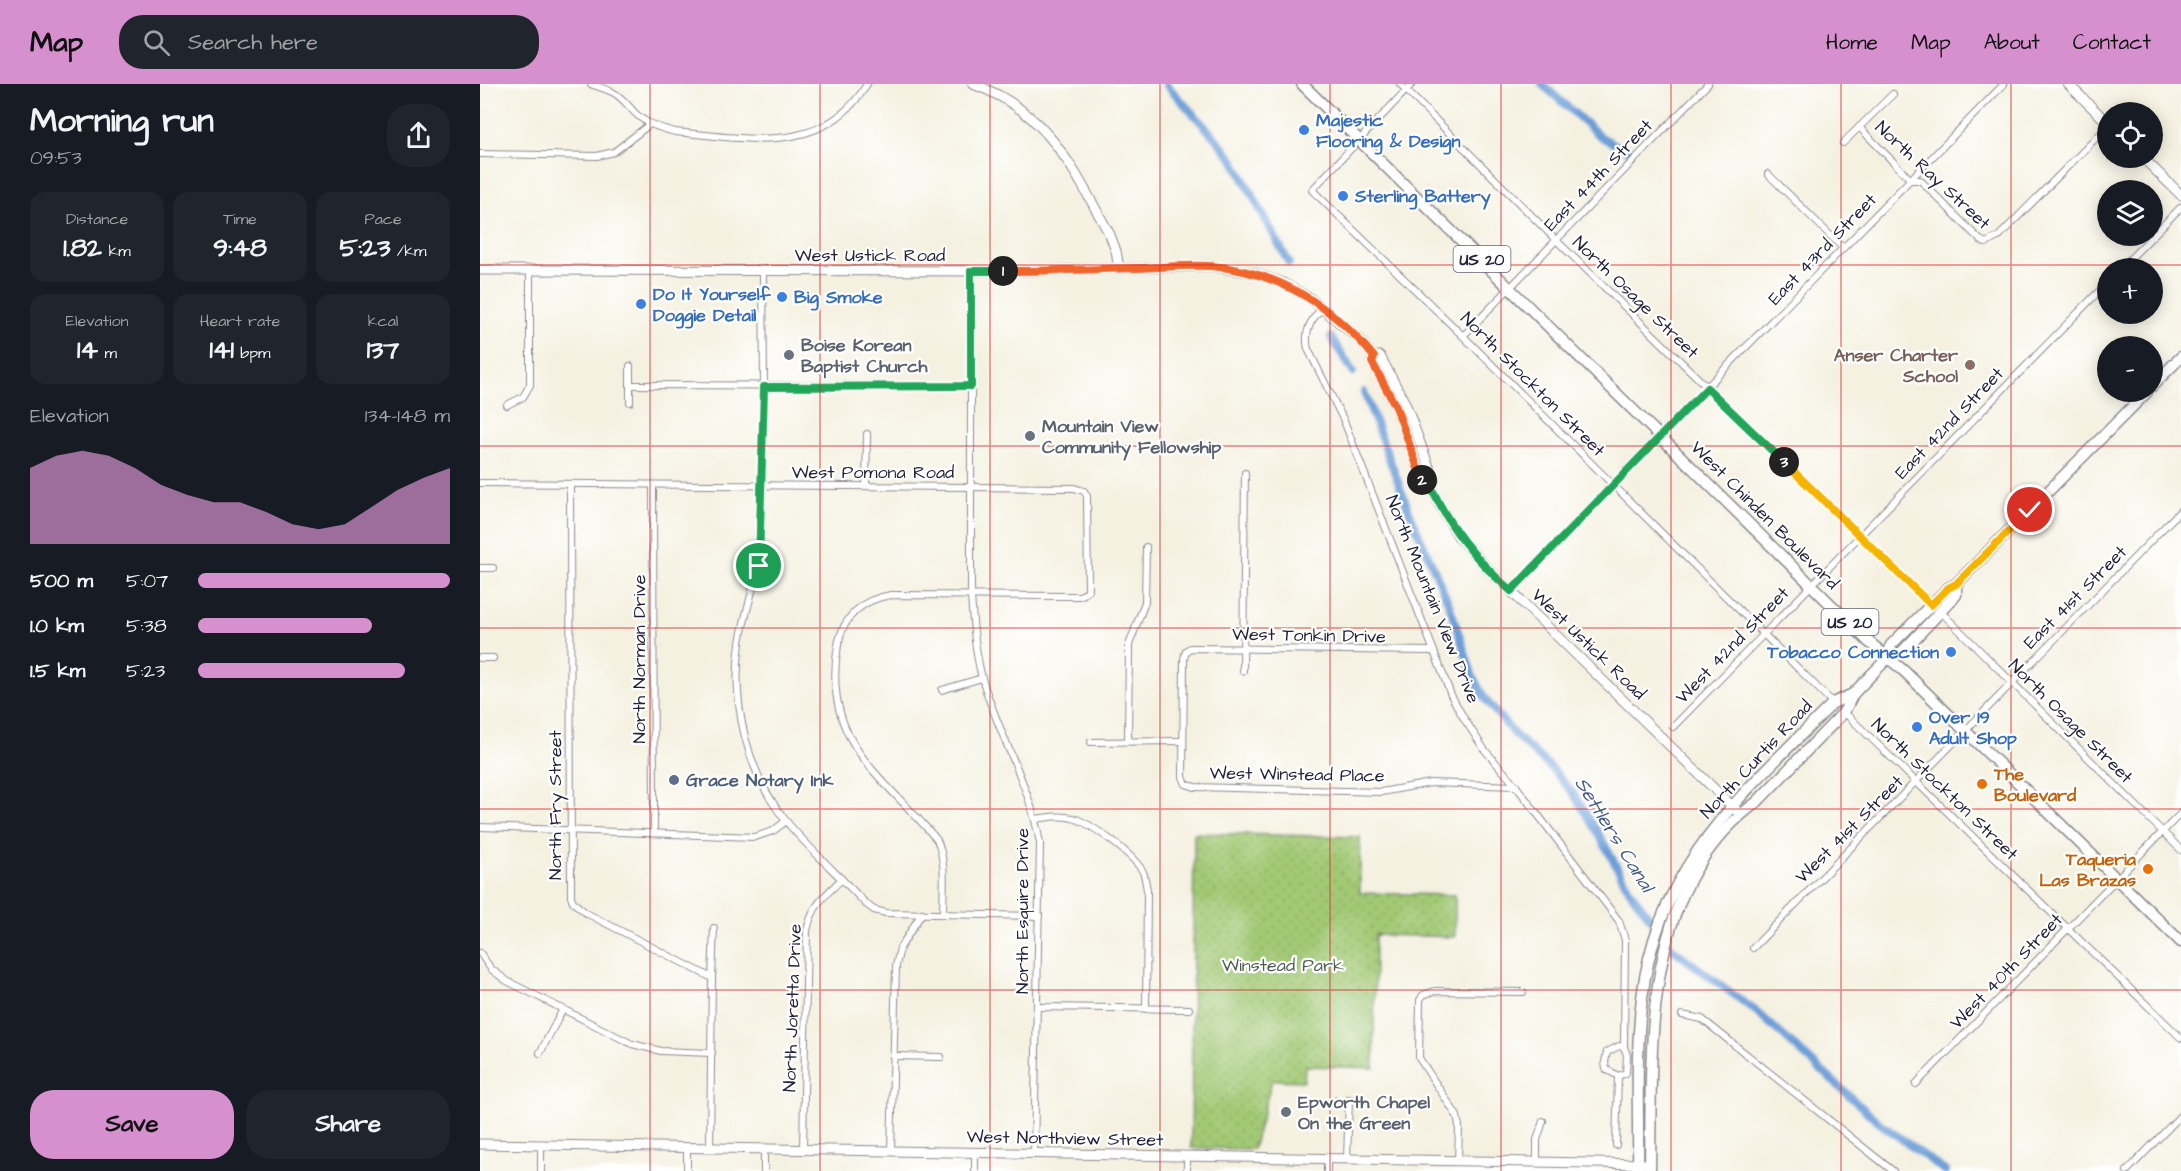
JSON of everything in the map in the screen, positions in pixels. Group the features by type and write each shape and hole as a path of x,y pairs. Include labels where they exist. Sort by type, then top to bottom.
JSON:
{"main road":[{"path":"973,84 1003,98 1025,113 1054,141 1066,157 1110,235 1119,268"},
{"name":"West Chinden Boulevard","path":"1302,84 1869,642 1965,731 2181,942"},
{"path":"2068,84 2097,113"},
{"path":"2153,168 2181,195"},
{"name":"West Ustick Road","path":"480,270 971,271 1186,266 1230,268 1283,283 1310,298 1360,340 1374,357 1372,362 1396,407 1424,484 1430,485 1438,504 1458,536 1511,591 1740,814"},
{"path":"2163,375 2181,357"},
{"path":"1888,658 1891,645 1948,588 1956,584 2137,402"},
{"path":"1888,658 1900,654 1941,612 1956,595 1956,584"},
{"name":"North Curtis Road","path":"1644,1168 1640,1022 1642,997 1649,959 1670,910 1705,853 1740,814 1757,802 1844,712 1853,694 1888,658"},
{"name":"North Curtis Road","path":"1644,1168 1653,1017 1676,884 1702,842 1731,806 1833,703 1853,694"},
{"name":"West Northview Street","path":"480,1144 1034,1155 1347,1158 1458,1161 1491,1166 1537,1162 1644,1168"}],"street":[{"path":"591,84 614,93 650,124 675,132 777,139 803,135 825,125 844,112 867,84"},
{"name":"North Osage Street","path":"1400,84 1556,240 1931,605"},
{"path":"1359,139 1412,84"},
{"name":"East 44th Street","path":"1463,336 1708,84"},
{"name":"East 43rd Street","path":"1511,591 2004,84"},
{"path":"1843,143 1893,94"},
{"path":"480,154 597,156 614,152 650,124"},
{"name":"North Ray Street","path":"1859,127 1911,180 1920,180 1980,240 1986,243 1998,237 2097,135"},
{"name":"North Stockton Street","path":"1359,139 1312,190 1463,336 1833,703"},
{"path":"1768,174 1843,248"},
{"path":"2131,258 2181,207"},
{"path":"507,405 523,397 530,385 530,270"},
{"name":"North Esquire Drive","path":"971,271 971,596 975,645 982,678 1036,819 1040,844 1034,1155"},
{"path":"763,272 764,387 759,566 740,643 737,673 739,702 748,745 759,775 786,821 874,910 886,913 1039,916"},
{"name":"East 42nd Street","path":"1812,584 2097,293"},
{"name":"North Mountain View Drive","path":"1322,308 1311,320 1308,328 1306,338 1308,349 1344,421 1451,695 1484,749 1516,786 1619,921 1625,940 1624,1047"},
{"path":"630,366 630,402"},
{"path":"630,385 971,386"},
{"path":"867,434 867,486"},
{"path":"1243,671 1245,473"},
{"name":"West Pomona Road","path":"480,483 1074,488 1084,491 1087,496 1088,590 1084,594 1079,596 971,596"},
{"name":"North Fry Street","path":"570,485 570,890 574,903 586,913 712,978"},
{"name":"North Norman Drive","path":"653,485 654,833"},
{"name":"East 41st Street","path":"1965,731 2181,510"},
{"path":"1128,741 1129,645 1145,602 1146,546"},
{"path":"480,568 493,568"},
{"name":"West 42nd Street","path":"1673,727 1812,584"},
{"path":"943,914 943,864 937,840 867,764 850,740 838,709 834,670 839,638 847,621 855,610 876,597 891,595 971,596"},
{"name":"North Osage Street","path":"1941,612 2013,682 2015,688 2181,850"},
{"name":"West Tonkin Drive","path":"1183,741 1184,659 1186,651 1193,647 1432,651"},
{"path":"480,658 493,658"},
{"path":"942,690 982,678"},
{"name":"North Stockton Street","path":"1844,712 2181,1038"},
{"name":"West 41st Street","path":"1753,948 1965,731"},
{"path":"1091,742 1183,741"},
{"name":"West Winstead Place","path":"1183,741 1183,777 1186,784 1195,787 1381,792 1431,783 1516,786"},
{"name":"West 40th Street","path":"1916,1084 2181,813"},
{"path":"1036,819 1053,816 1084,822 1133,859 1143,871 1147,890 1146,1009"},
{"path":"480,827 755,837 772,831 786,821"},
{"name":"North Joretta Drive","path":"802,1150 807,930 810,915 819,901 842,879"},
{"path":"891,1152 896,966 900,948 922,914"},
{"path":"711,1149 714,928"},
{"path":"480,953 491,969 507,981 645,1049 660,1052 712,1053"},
{"path":"1458,1161 1457,1116 1419,1058 1420,1000 1423,995 1435,991 1523,992"},
{"path":"1037,1007 1189,1009"},
{"path":"540,1053 562,1009"},
{"path":"1682,1015 1702,1019 1893,1171"},
{"path":"1624,1047 1627,1055 1627,1069 1624,1075 1618,1076 1606,1070 1605,1056 1611,1049 1624,1047"},
{"path":"893,1056 941,1057"},
{"path":"1616,1145 1618,1076"},
{"path":"1338,1099 1360,1100"},
{"path":"1347,1158 1349,1099"},
{"path":"2127,1171 2181,1115"},
{"path":"1537,1162 1537,1140 1543,1121"},
{"path":"541,1145 541,1171"},
{"path":"687,1148 687,1171"},
{"path":"764,1149 764,1171"},
{"path":"975,1154 975,1171"},
{"path":"1187,1157 1187,1171"},
{"path":"1327,1158 1327,1171"}],"green space":[{"name":"Winstead Park","path":"1194,833 1360,837 1360,893 1455,895 1455,937 1375,935 1374,1068 1305,1066 1304,1081 1272,1080 1253,1149 1191,1148"}],"waterway":[{"name":"Settlers Canal","path":"1166,84 1234,161 1289,263"},
{"path":"1542,84 1601,137 1630,152"},
{"name":"Settlers Canal","path":"1331,337 1353,372"},
{"name":"Settlers Canal","path":"1364,392 1409,511 1449,604 1473,677 1485,699 1514,734 1554,771 1573,793 1630,891 1674,950 1757,1012 1877,1121 1945,1171"}],"place":[{"name":"Majestic Flooring & Design","path":"1304,130"},
{"name":"Sterling Battery","path":"1343,196"},
{"name":"Big Smoke","path":"782,297"},
{"name":"Do It Yourself Doggie Detail","path":"641,304"},
{"name":"Boise Korean Baptist Church","path":"789,355"},
{"name":"Anser Charter School","path":"1970,365"},
{"name":"Mountain View Community Fellowship","path":"1030,436"},
{"name":"Tobacco Connection","path":"1951,652"},
{"name":"Over 19 Adult Shop","path":"1917,727"},
{"name":"Grace Notary Ink","path":"674,780"},
{"name":"The Boulevard","path":"1982,784"},
{"name":"Taqueria Las Brazas","path":"2148,869"},
{"name":"Epworth Chapel On the Green","path":"1286,1112"}],"route":[{"path":"759,566 764,387 971,386 971,271 1209,266 1254,273 1283,283 1310,298 1342,323 1374,357 1372,362 1396,407 1424,484 1430,485 1438,504 1458,536 1511,591 1707,388 1931,605 1948,588 1956,584 2030,510"}]}
